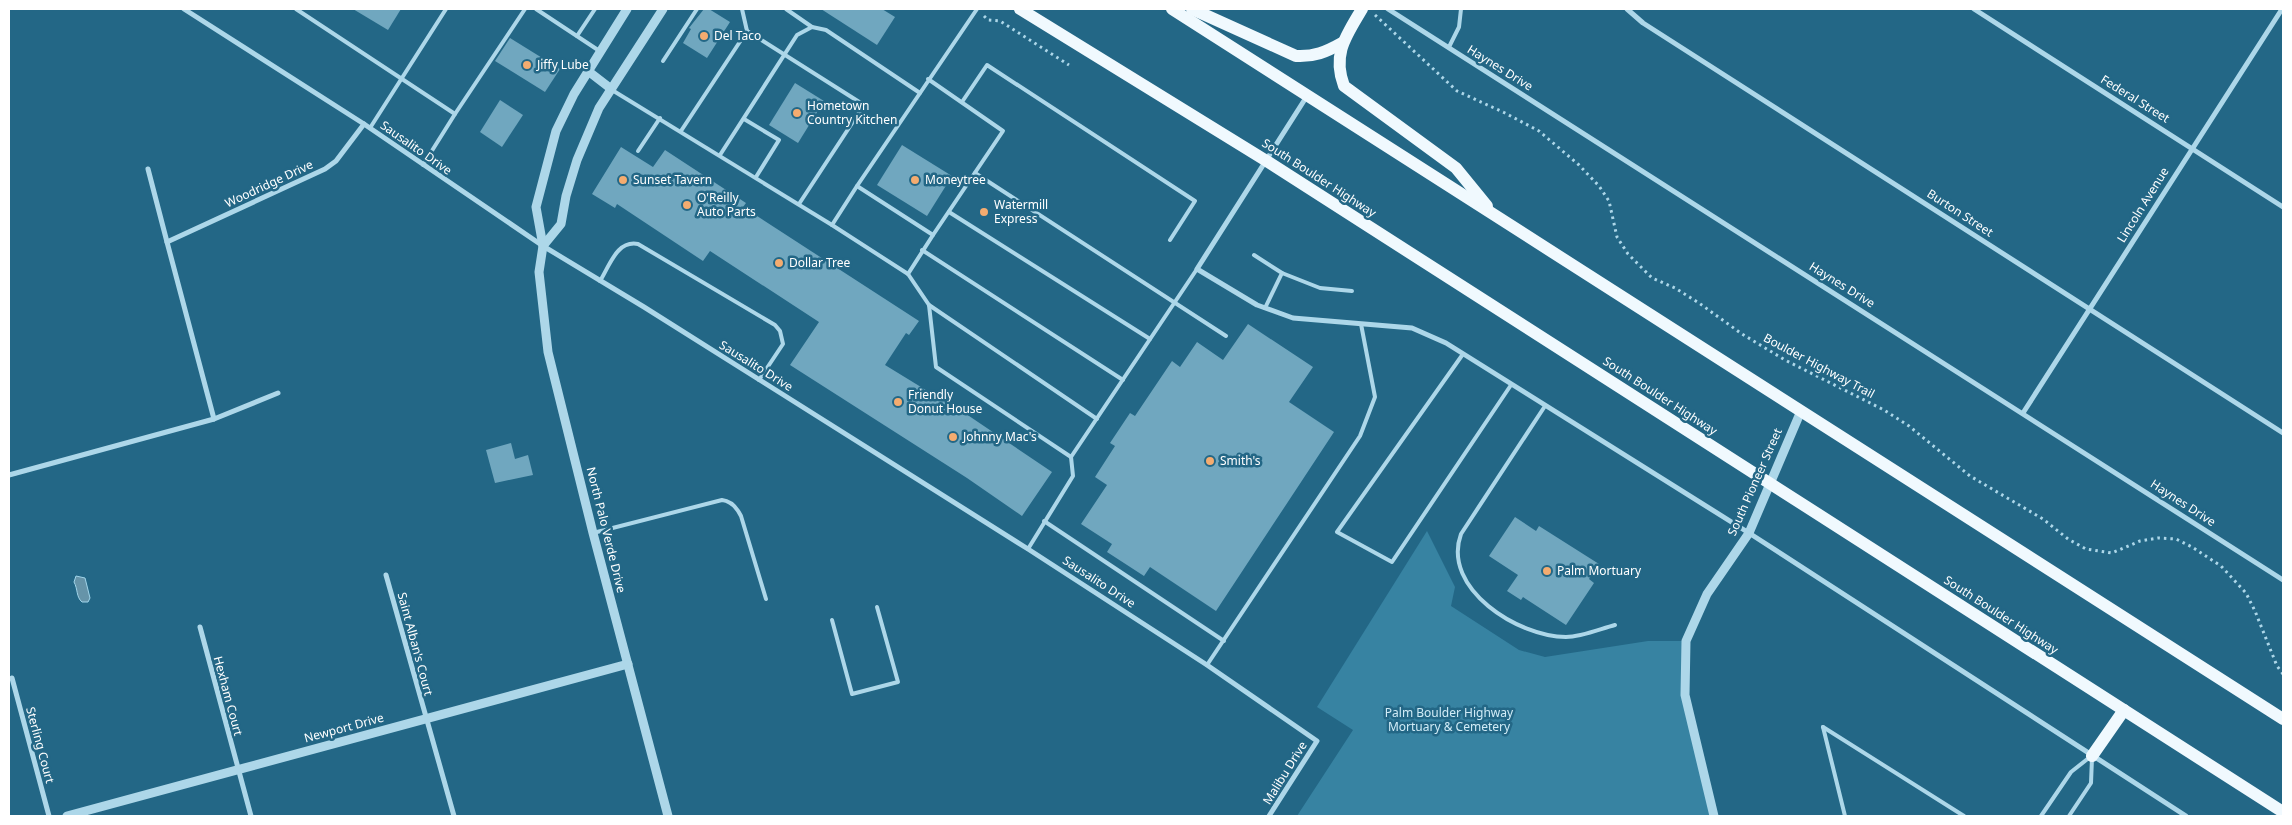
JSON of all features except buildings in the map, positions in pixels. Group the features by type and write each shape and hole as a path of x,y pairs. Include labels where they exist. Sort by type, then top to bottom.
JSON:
{"main road":[{"name":"South Boulder Highway","path":"1020,9 1266,160 2283,812"},
{"path":"1172,9 2283,719"},
{"path":"1192,9 1296,56 1310,57 1327,52 1342,43 1366,11"},
{"path":"1342,43 1339,73 1344,86 1456,168 1493,214"},
{"path":"2092,756 2124,710"}],"street":[{"name":"Sausalito Drive","path":"184,9 364,124 543,246 1028,549 1208,665 1317,741"},
{"path":"543,246 536,206 556,131 588,71 627,9"},
{"path":"543,246 561,224 566,196 577,160 610,88 663,9"},
{"name":"Haynes Drive","path":"1388,9 2283,580"},
{"name":"Burton Street","path":"1627,9 1643,23 2283,433"},
{"name":"Federal Street","path":"1974,9 2283,207"},
{"name":"Lincoln Avenue","path":"2023,413 2282,9"},
{"path":"588,71 610,88"},
{"path":"1307,96 1198,269 1265,308 1293,318 1412,328 1446,343 1749,533 2186,816"},
{"name":"Woodridge Drive","path":"167,242 325,169 336,161 364,124"},
{"path":"148,169 214,418"},
{"name":"North Palo Verde Drive","path":"543,246 539,272 548,352 593,532 668,816"},
{"path":"9,475 214,418 278,393"},
{"name":"South Pioneer Street","path":"1714,816 1684,695 1686,641 1707,594 1749,533 1801,411"},
{"name":"Saint Alban's Court","path":"386,575 425,719 454,816"},
{"name":"Hexham Court","path":"200,627 237,770 251,816"},
{"name":"Newport Drive","path":"67,816 628,664"},
{"name":"Sterling Court","path":"12,678 49,816"},
{"name":"Malibu Drive","path":"1270,816 1317,741"}],"lane":[{"path":"296,9 455,114"},
{"path":"370,128 446,9"},
{"path":"423,165 525,9"},
{"path":"536,9 600,52"},
{"path":"577,36 595,9"},
{"path":"663,61 697,9"},
{"path":"681,131 747,31 742,9"},
{"path":"786,9 812,27 826,30 920,93"},
{"path":"1449,47 1459,28 1461,9"},
{"path":"832,225 928,79 977,10"},
{"path":"720,155 797,36 804,30 812,27"},
{"path":"747,31 786,53 864,105 799,204"},
{"path":"962,102 987,65 1179,190 1195,201 1170,240"},
{"path":"908,274 922,250 1003,131 928,79"},
{"path":"610,88 756,177 908,274 929,305 1097,419"},
{"path":"638,151 660,118"},
{"path":"744,119 779,140 756,177"},
{"path":"975,173 1226,336"},
{"path":"857,186 933,235"},
{"path":"949,212 1150,339"},
{"path":"600,281 620,247 631,243 638,244 775,325 780,331 783,344 759,380"},
{"path":"922,250 1123,380"},
{"path":"1254,255 1282,273 1320,288 1352,291"},
{"path":"1028,549 1073,476 1071,457 1198,269"},
{"path":"1265,308 1282,273"},
{"path":"929,305 936,366 1071,457"},
{"path":"1208,665 1360,436 1375,397 1362,324"},
{"path":"1463,354 1337,532 1392,562 1511,385"},
{"path":"1545,406 1461,534 1456,554 1459,567 1472,591 1497,613 1544,635 1568,637 1615,625"},
{"path":"593,532 728,500 738,509 741,516 766,600"},
{"path":"1044,521 1224,641"},
{"path":"832,620 852,694 898,682 878,607"},
{"path":"1845,816 1823,727 1964,816"},
{"path":"2041,816 2071,772 2092,756"},
{"path":"2069,816 2091,784 2092,756"}],"path":[{"path":"977,10 988,20 1000,21 1069,65"},
{"name":"Boulder Highway Trail","path":"1366,11 1406,42 1458,91 1539,131 1579,166 1599,186 1609,201 1617,238 1628,254 1652,278 1675,288 1742,334 1785,360 1884,410 1909,426 1970,476 2043,518 2068,539 2086,548 2112,553 2140,541 2158,538 2176,539 2221,566 2246,593 2277,666 2283,674"}],"green space":[{"name":"Palm Boulder Highway Mortuary & Cemetery","path":"1427,531 1455,587 1451,606 1519,650 1545,657 1648,641 1686,641 1685,695 1714,816 1297,816 1353,730 1317,707"}],"shaded area":[{"path":"76,576 85,578 90,598 88,602 82,602 79,598 74,582"}],"place":[{"name":"Del Taco","path":"704,36"},
{"name":"Jiffy Lube","path":"527,65"},
{"name":"Hometown Country Kitchen","path":"797,113"},
{"name":"Sunset Tavern","path":"623,180"},
{"name":"Moneytree","path":"915,180"},
{"name":"O'Reilly Auto Parts","path":"687,205"},
{"name":"Watermill Express","path":"984,212"},
{"name":"Dollar Tree","path":"779,263"},
{"name":"Friendly Donut House","path":"898,402"},
{"name":"Johnny Mac's","path":"953,437"},
{"name":"Smith's","path":"1210,461"},
{"name":"Palm Mortuary","path":"1547,571"}]}
